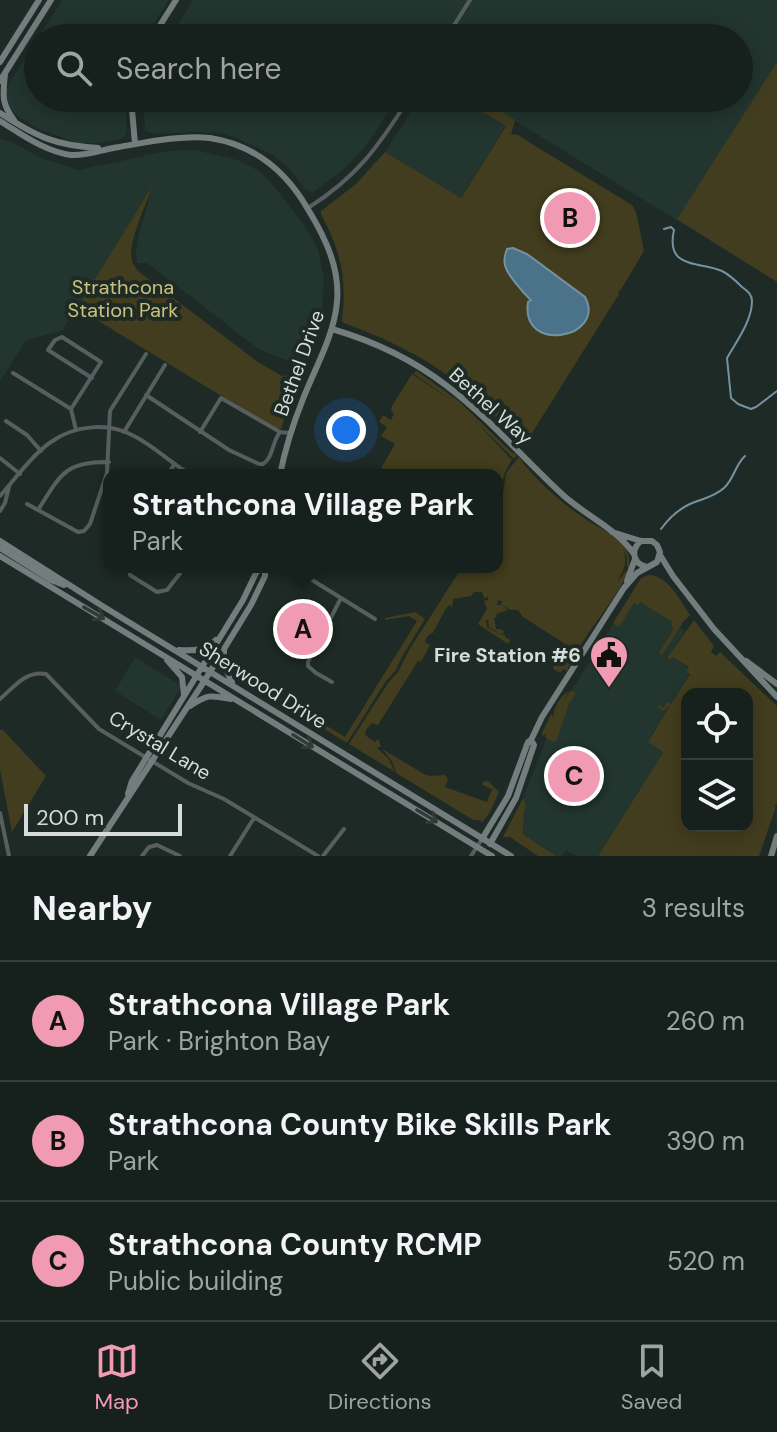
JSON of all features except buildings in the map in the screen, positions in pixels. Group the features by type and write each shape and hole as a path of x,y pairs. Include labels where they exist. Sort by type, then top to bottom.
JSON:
{"street":[{"path":"0,62 39,0"},
{"path":"36,24 51,0"},
{"path":"161,24 176,0"},
{"path":"455,24 470,0"},
{"path":"0,81 24,43"},
{"path":"5,74 3,101 15,126"},
{"path":"132,112 135,144"},
{"path":"308,208 342,185 366,161 400,112"},
{"name":"Bethel Drive","path":"0,113 15,126 56,143 72,146 106,148 208,138 252,152 283,174 308,208 328,247 336,273 337,301 332,329 290,433 281,469"},
{"path":"0,124 15,126"},
{"name":"Bethel Way","path":"332,329 400,356 447,385 566,497 626,543 634,556"},
{"path":"71,409 92,378 101,362 62,337 55,340 48,350 92,378"},
{"path":"108,469 110,411 146,354"},
{"path":"124,432 165,365"},
{"path":"13,373 71,409 76,430"},
{"path":"146,395 241,457 263,464 269,460 274,439 280,432"},
{"path":"200,432 221,398 280,432 290,433"},
{"path":"6,421 27,435 41,451"},
{"path":"0,496 51,442 76,430 109,428 124,432 181,469"},
{"path":"0,458 20,474"},
{"path":"38,510 68,470 81,463 109,462"},
{"path":"171,469 174,465"},
{"path":"0,511 10,485"},
{"path":"27,504 74,531 84,531 90,524 103,487"},
{"name":"Bethel Way","path":"612,532 641,541"},
{"name":"Sherwood Drive","path":"0,538 82,593 511,856"},
{"path":"624,588 635,548 641,541 655,543 673,576 714,629 777,697"},
{"path":"0,548 51,580 82,593"},
{"path":"471,856 508,796 528,742 542,717 624,588 637,573 657,562 660,555"},
{"path":"634,556 638,564 673,576"},
{"name":"Sherwood Drive","path":"1,557 487,855"},
{"path":"130,573 157,592 167,590 180,573"},
{"path":"90,856 243,600 256,573"},
{"path":"149,760 205,680 259,590 264,573"},
{"path":"298,573 375,619"},
{"path":"332,682 316,673 308,662 341,598"},
{"path":"174,649 196,651 209,646 222,635"},
{"path":"224,648 222,658 225,669 229,679 240,690"},
{"path":"162,654 182,677 183,699"},
{"path":"737,654 777,684"},
{"name":"Crystal Lane","path":"0,699 27,675 36,672 46,674 99,729 188,783 224,799 320,856"},
{"path":"187,708 210,695 237,700"},
{"path":"487,855 518,793 534,745 531,740"},
{"path":"0,813 9,856"},
{"path":"230,856 254,818"},
{"path":"320,856 344,829"},
{"path":"771,856 777,836"},
{"path":"142,856 149,847 157,845 180,856"}],"shaded area":[{"path":"62,0 169,0 154,24 47,24"},
{"path":"193,0 777,0 777,282 501,112 753,112 753,24 178,24"},
{"path":"24,60 24,112 126,112 126,134 121,139 77,143 37,128 17,116 7,104 6,92"},
{"path":"144,112 388,112 363,149 345,168 312,193 273,155 237,138 220,133 155,134 145,131"},
{"path":"411,112 484,112 506,125 460,199 385,152"},
{"path":"0,139 43,159 79,170 167,151 195,150 238,160 259,171 304,225 318,249 324,277 322,317 302,366 260,350 147,263 137,263 138,238 152,188 62,331 26,340 0,381"},
{"path":"631,595 685,631 667,658 672,657 689,668 690,673 648,741 663,753 598,856 576,856 566,850 562,856 556,856 523,834 526,808 523,798 555,717"},
{"path":"135,657 182,686 161,720 115,691"}],"green space":[{"path":"777,62 777,282 677,219 745,112 753,112 753,100"},
{"path":"483,112 503,112 515,120 511,134 518,135 632,205 644,251 524,446 473,396 429,363 342,321 344,291 341,265 321,214 356,184 385,152 461,198 506,126"},
{"name":"Strathcona Station Park","path":"153,185 132,244 133,264 139,272 258,362 282,376 300,374 281,429 274,428 77,308"},
{"path":"417,371 460,402 517,455 514,459 475,421 512,460 503,481 503,469 381,468 395,444 381,436 387,427 379,422 383,415 391,420 394,414 392,406 412,374 455,403 413,373"},
{"path":"519,457 533,475 562,501 619,540 628,552 629,568 623,548 624,566 617,582 627,570 627,575 567,671 563,669 560,673 553,669 554,664 558,666 570,647 523,617 518,610 510,610 498,600 497,605 508,610 496,614 494,618 496,629 504,633 500,634 489,627 488,619 486,621 487,627 510,640 508,644 478,624 487,609 484,601 488,597 484,598 482,592 453,599 452,607 449,605 446,608 433,633 427,637 425,642 430,645 421,662 418,661 378,725 372,723 366,730 365,735 375,742 378,739 381,746 377,748 388,758 395,772 349,744 398,672 458,573 503,573 506,473"},
{"path":"648,575 662,579 690,615 662,655 659,653 674,629 672,622 640,602 638,605 634,603 619,627 613,623 641,578"},
{"path":"295,610 322,626 310,647 284,631"},
{"path":"415,612 425,619 347,743 243,679 234,671 230,662 230,654 235,669 246,677 345,737 417,621 409,616 385,618"},
{"path":"694,620 714,646 711,652 716,656 720,652 777,706 777,804 759,856 598,856 663,753 648,742 669,707 664,711 659,705 664,708 667,702 671,704 681,688 681,832 753,832 753,688 681,688 690,674 687,671 689,667 672,657 670,660 667,658"},
{"path":"571,690 576,693 556,742 545,738 546,734 543,736 542,733 551,714 554,717 557,703 569,691 562,703"},
{"path":"2,729 46,776 12,832 0,770"},
{"path":"382,749 424,774 445,775 448,779 445,787 487,802 492,789 482,785 488,781 499,792 489,814 481,823 481,820 470,818 396,773 392,761"},
{"path":"523,798 526,808 523,834 556,856 538,856 510,837 503,837"}],"water":[{"path":"513,248 527,254 585,297 589,311 584,323 575,331 548,335 537,329 529,319 528,302 531,300 505,266 507,249"}],"waterway":[{"path":"664,229 671,227 674,230 673,243 679,258 722,271 751,296 746,324 727,358 731,398 751,409 777,391"},
{"path":"661,529 681,509 724,488 745,456"}],"place":[{"name":"Strathcona County Bike Skills Park","path":"570,218"},
{"name":"Strathcona Village Park","path":"303,629"},
{"name":"Fire Station #6","path":"609,689"},
{"name":"Strathcona County RCMP","path":"574,776"}]}
